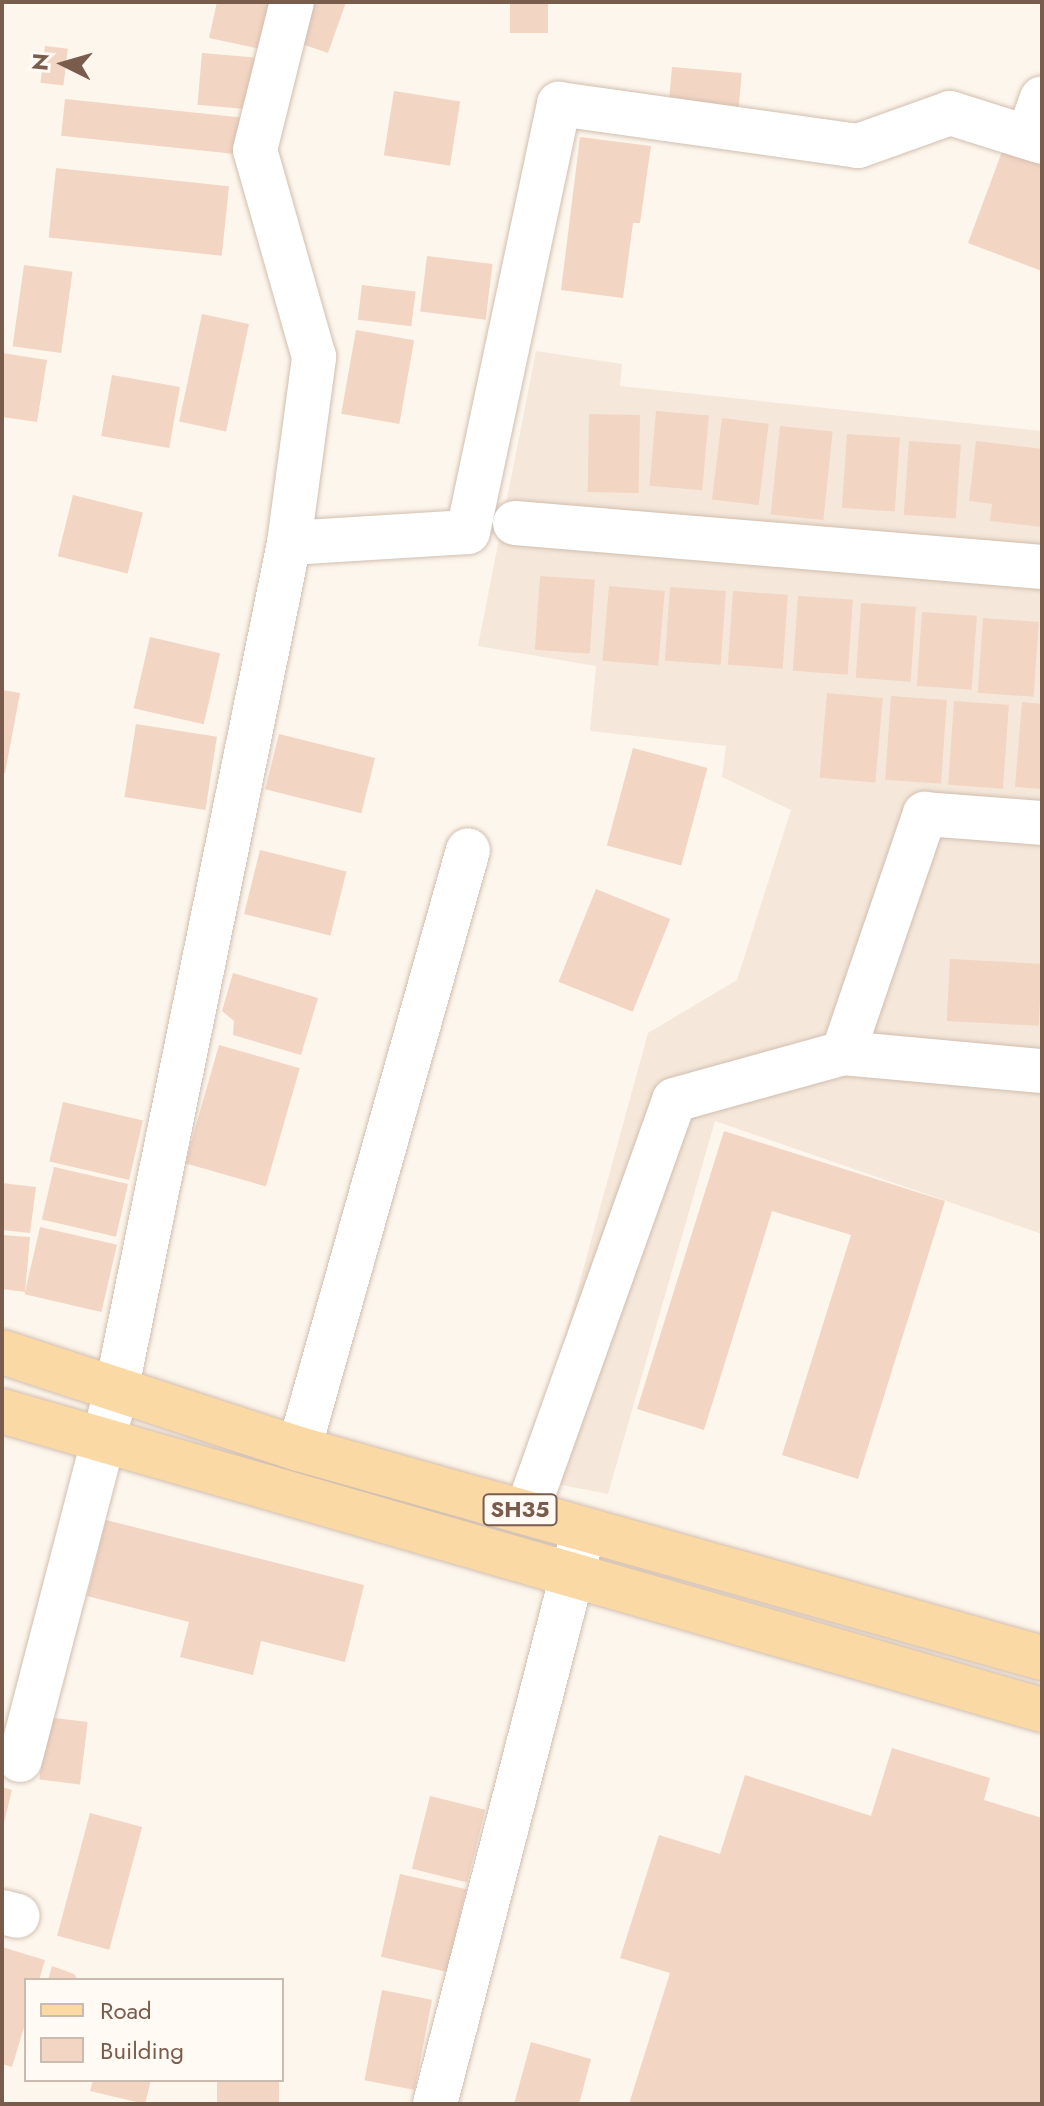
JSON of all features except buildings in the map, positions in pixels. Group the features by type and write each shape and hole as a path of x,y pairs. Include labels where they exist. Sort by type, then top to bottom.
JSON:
{"main road":[{"name":"SH35","path":"2,1352 117,1387 299,1449 1042,1658"},
{"name":"SH35","path":"2,1411 1042,1710"}],"street":[{"path":"20,1760 117,1387 289,543 314,357 255,150 292,2"},
{"path":"289,543 468,532 559,104 858,146 950,113 1037,126"},
{"path":"515,523 1042,567"},
{"path":"843,1053 925,814 1042,823"},
{"path":"299,1449 468,850"},
{"path":"527,1511 674,1100 843,1053 1042,1071"},
{"path":"435,2104 584,1527"}],"shaded area":[{"path":"536,351 622,364 620,386 1042,431 1042,1234 715,1121 608,1494 526,1478 648,1033 737,980 791,810 722,777 726,746 590,731 596,666 478,646"}]}
